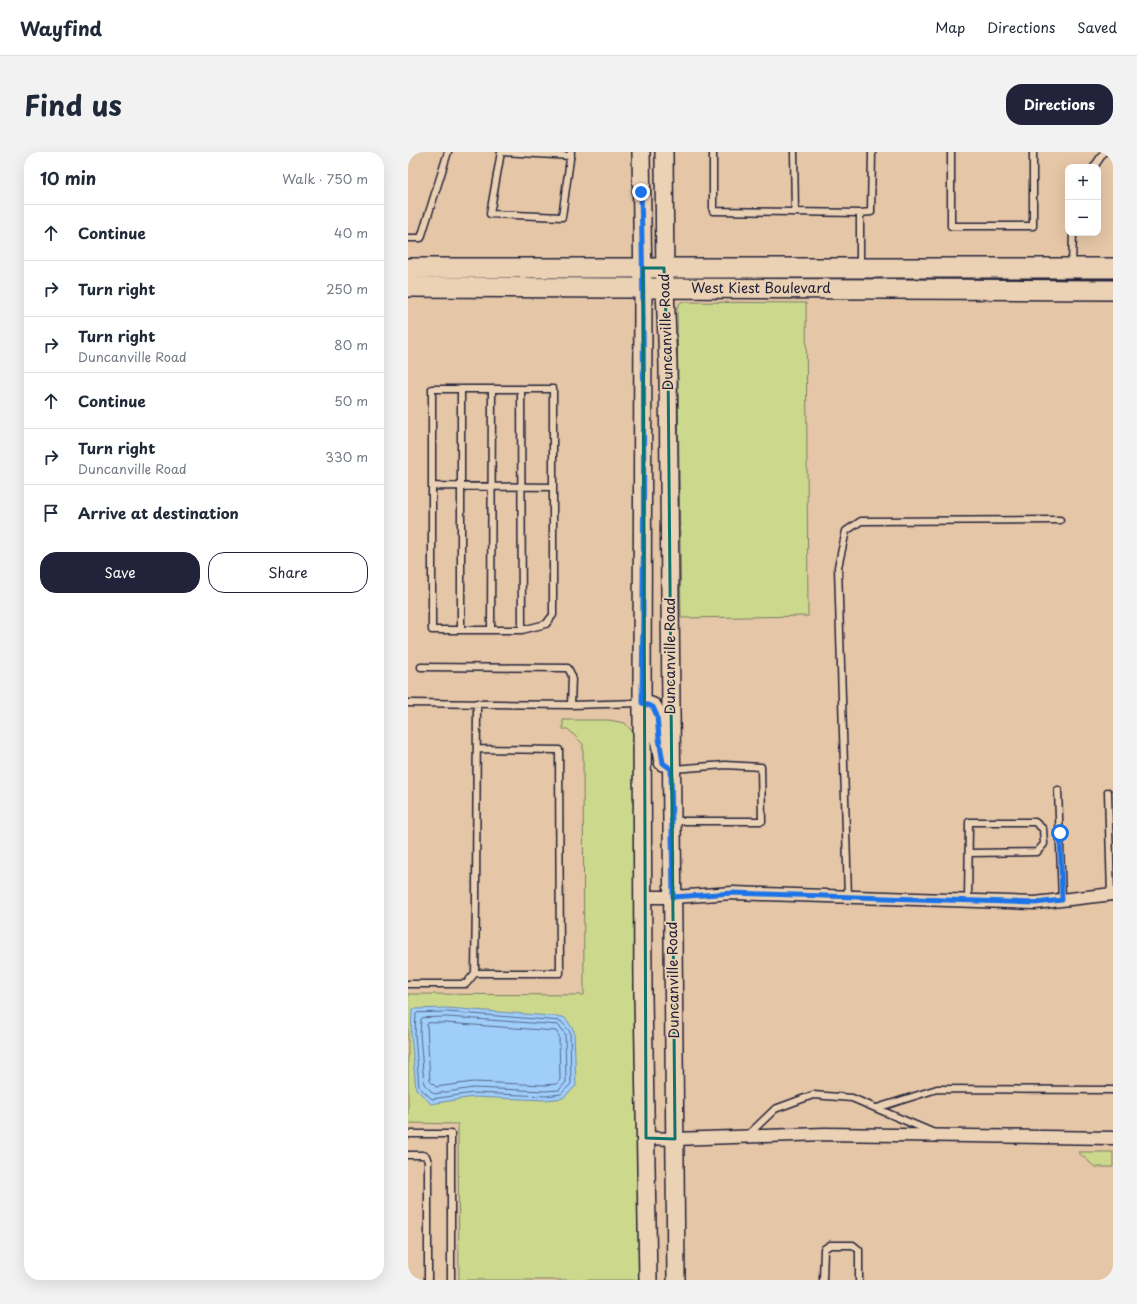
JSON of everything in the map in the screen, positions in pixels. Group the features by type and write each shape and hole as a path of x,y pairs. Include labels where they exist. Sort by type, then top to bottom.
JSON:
{"main road":[{"name":"Duncanville Road","path":"641,152 643,268 643,897 648,1280"},
{"name":"Duncanville Road","path":"664,152 664,268 668,365 676,1280"},
{"name":"West Kiest Boulevard","path":"408,268 1113,268"},
{"path":"860,268 860,289"},
{"path":"1062,290 1067,268"},
{"name":"West Kiest Boulevard","path":"408,287 1113,290"},
{"path":"642,703 671,700"},
{"path":"642,703 653,707 657,716 663,763 671,769"}],"street":[{"path":"643,897 673,897 733,893 1035,903 1112,894"},
{"path":"646,1138 675,1139 825,1134 1113,1138"}],"lane":[{"path":"408,238 420,238 448,152"},
{"path":"501,152 571,154 562,217 490,214 501,152"},
{"path":"713,152 713,211 860,213 871,212 872,152"},
{"path":"794,152 795,212"},
{"path":"951,152 951,226 1033,226 1033,152"},
{"path":"1096,164 1104,152"},
{"path":"860,213 860,268"},
{"path":"1067,268 1072,236"},
{"path":"432,389 492,389 553,389 553,615 546,624 522,630 432,630 432,389"},
{"path":"461,389 461,630"},
{"path":"491,630 492,389"},
{"path":"521,389 522,630"},
{"path":"432,486 553,487"},
{"path":"848,897 838,567 846,531 861,521 1060,520"},
{"path":"421,667 568,668 572,676 571,705"},
{"path":"408,703 571,705 642,703"},
{"path":"408,984 466,984 474,973 477,703"},
{"path":"474,973 560,973 559,750 477,749"},
{"path":"671,769 726,765 761,767 762,821 672,821"},
{"path":"1058,790 1062,900"},
{"path":"1108,792 1112,894"},
{"path":"968,901 969,822 1035,822 1043,829 1044,844 1037,852 969,853"},
{"path":"878,1108 937,1088 1113,1090"},
{"path":"746,1137 775,1109 813,1096 852,1098 941,1136"},
{"path":"408,1134 451,1134 451,1280"},
{"path":"408,1155 426,1156 428,1162 428,1280"},
{"path":"822,1280 824,1249 830,1245 853,1245 859,1250 859,1280"}],"highlighted area":[{"path":"643,268 664,268 668,365 675,1139 646,1138"}],"green space":[{"path":"681,302 806,303 808,616 681,618 677,308"},
{"path":"563,720 608,720 625,723 637,737 640,1280 459,1280 458,1124 408,1123 408,994 584,995 583,744 568,729 563,729"},
{"path":"1078,1152 1113,1152 1113,1167 1095,1167"}],"water":[{"path":"447,1008 563,1017 567,1020 574,1031 576,1086 563,1098 546,1100 473,1097 431,1104 416,1089 411,1035 412,1009"}],"route":[{"path":"641,192 643,268 642,703 653,707 657,716 663,763 671,769 673,897 733,893 1035,903 1062,900 1060,833"}]}
